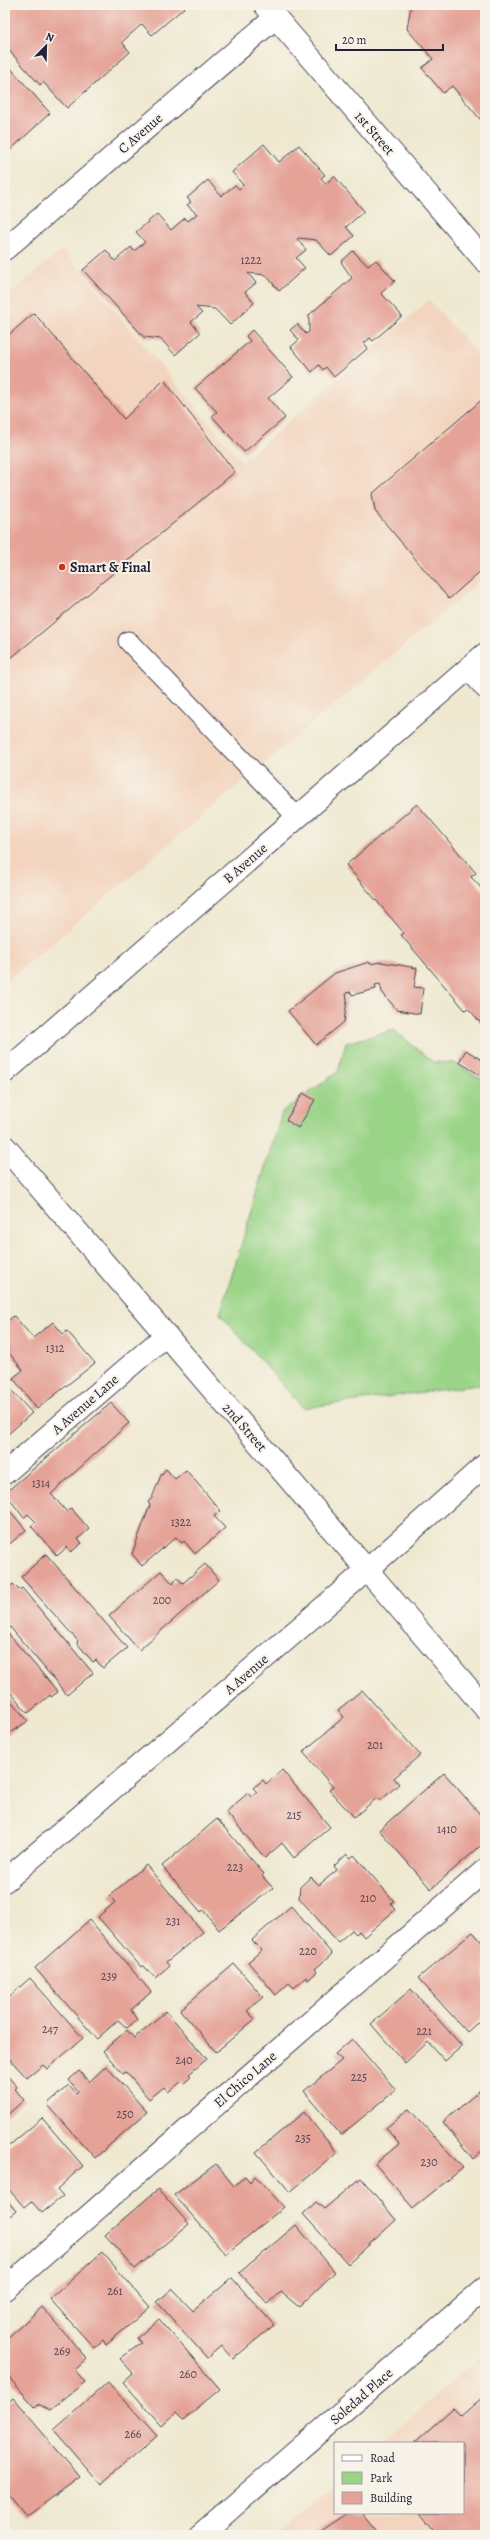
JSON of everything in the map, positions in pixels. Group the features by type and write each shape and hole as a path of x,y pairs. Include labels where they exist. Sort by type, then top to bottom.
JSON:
{"street":[{"name":"C Avenue","path":"5,249 270,11"},
{"name":"1st Street","path":"270,11 485,262"},
{"name":"B Avenue","path":"5,1072 485,654"},
{"name":"2nd Street","path":"5,1147 485,1708"},
{"name":"A Avenue Lane","path":"5,1473 166,1335"},
{"name":"A Avenue","path":"5,1881 367,1570 485,1465"},
{"name":"El Chico Lane","path":"5,2288 485,1870"},
{"name":"Soledad Place","path":"200,2535 485,2288"}],"lane":[{"path":"128,641 297,817"},
{"path":"468,668 485,689"}],"shaded area":[{"path":"63,249 242,462 429,300 485,362 485,577 5,983 5,298"},
{"path":"485,2352 485,2535 278,2535 334,2486 334,2514 464,2514 464,2442 383,2442"}],"green space":[{"path":"394,1030 433,1062 454,1063 485,1081 485,1384 303,1408 220,1314 282,1112 338,1072 346,1043"}],"building":[{"path":"5,5 183,5 185,7 152,35 142,24 122,42 130,52 67,108 43,82 40,85 5,46"},
{"path":"411,5 485,5 485,125 452,86 443,93 422,68 433,59 407,29"},
{"path":"6,63 50,113 5,155 5,64"},
{"path":"264,144 279,162 299,145 325,175 321,178 326,184 334,176 364,211 346,227 354,236 331,256 316,240 297,239 306,250 296,258 305,268 279,291 266,275 248,273 256,283 245,292 254,303 230,325 215,309 196,307 202,313 191,322 200,333 175,355 161,339 144,337 83,270 106,250 115,261 131,247 134,251 145,242 136,232 157,214 171,230 185,218 188,221 197,214 187,205 191,202 187,198 208,180 221,196 235,185 239,189 243,185 232,172"},
{"path":"353,251 368,266 376,260 395,281 381,293 402,316 373,341 370,338 364,343 368,348 334,377 326,367 323,370 319,365 312,372 291,347 299,340 290,330 297,324 306,334 309,332 309,315 352,278 341,262"},
{"name":"Smart & Final","path":"34,313 124,419 164,380 235,472 5,663 5,338"},
{"path":"252,330 293,377 268,398 285,418 244,452 212,416 217,412 195,388 250,341 246,336"},
{"path":"485,397 485,567 449,599 375,511 372,494"},
{"path":"417,804 476,873 471,877 485,892 485,1028 468,1008 465,1010 401,935 404,933 346,865"},
{"path":"369,962 370,964 381,962 417,968 414,987 423,988 420,1014 397,1010 382,992 380,984 375,985 376,989 352,995 351,992 346,993 347,1000 344,1022 316,1045 288,1011 335,973"},
{"path":"466,1050 485,1062 485,1078 459,1062"},
{"path":"303,1093 315,1100 298,1128 286,1120"},
{"path":"14,1316 33,1338 53,1322 63,1334 67,1331 95,1363 37,1409 13,1378 23,1370 5,1348 5,1323"},
{"path":"5,1383 32,1413 7,1435 5,1432"},
{"path":"111,1403 129,1423 51,1494 67,1512 71,1508 89,1529 78,1539 82,1543 71,1552 67,1547 57,1556 31,1526 36,1522 28,1514 24,1518 5,1493"},
{"path":"166,1469 175,1479 186,1470 221,1511 214,1516 225,1528 195,1554 184,1541 182,1543 176,1537 142,1566 132,1554 150,1505 148,1502 152,1498 161,1475"},
{"path":"5,1505 26,1530 5,1548"},
{"path":"46,1554 127,1648 103,1668 96,1660 93,1662 77,1643 78,1641 21,1577"},
{"path":"205,1564 219,1580 139,1650 109,1616 161,1571 173,1584 177,1578 183,1583"},
{"path":"13,1584 19,1590 22,1588 93,1673 67,1695 5,1621 5,1591"},
{"path":"5,1630 58,1692 51,1697 50,1695 28,1713 5,1686"},
{"path":"362,1690 420,1755 394,1778 399,1784 380,1801 377,1798 354,1817 329,1790 333,1787 303,1752 344,1717 338,1710"},
{"path":"5,1694 28,1721 5,1736"},
{"path":"282,1770 330,1827 294,1858 282,1843 265,1858 226,1812 248,1793 251,1797 257,1792 253,1788 263,1780 266,1784"},
{"path":"444,1773 485,1820 485,1842 431,1889 379,1830"},
{"path":"217,1819 264,1874 262,1876 273,1888 219,1930 203,1910 201,1912 162,1866"},
{"path":"347,1854 351,1858 354,1855 394,1901 390,1903 395,1910 364,1937 359,1931 356,1934 352,1930 338,1942 299,1898 300,1887 311,1877 319,1885 337,1870 334,1866"},
{"path":"146,1865 203,1932 166,1962 169,1966 155,1978 143,1965 141,1967 98,1917 115,1902 109,1896"},
{"path":"291,1906 332,1954 315,1969 317,1972 308,1980 306,1977 294,1988 289,1983 276,1995 248,1962 262,1950 252,1940"},
{"path":"89,1920 151,1992 131,2010 137,2020 127,2028 118,2020 97,2039 35,1968"},
{"path":"473,1932 485,1946 485,2016 467,2032 418,1978"},
{"path":"234,1964 263,1997 247,2011 255,2019 216,2052 180,2010"},
{"path":"30,1978 83,2038 47,2069 43,2065 27,2078 5,2054 5,2000"},
{"path":"411,1989 462,2046 445,2061 428,2042 405,2063 371,2024"},
{"path":"166,2011 207,2059 189,2074 191,2077 183,2084 181,2082 168,2092 164,2087 149,2099 126,2072 123,2074 103,2051 127,2030 134,2038"},
{"path":"352,2039 396,2090 341,2135 304,2091 342,2060 335,2054"},
{"path":"106,2066 147,2112 95,2158 47,2104 69,2085 76,2093 78,2091 69,2080 79,2071 89,2082"},
{"path":"5,2073 17,2087 15,2089 24,2100 5,2117"},
{"path":"485,2086 485,2148 473,2159 443,2122"},
{"path":"409,2109 463,2168 413,2208 375,2164 399,2144 386,2128"},
{"path":"304,2112 337,2153 290,2192 256,2152"},
{"path":"42,2118 83,2166 57,2189 63,2196 42,2213 31,2201 24,2207 5,2185 5,2149"},
{"path":"216,2164 234,2186 245,2176 250,2182 255,2176 284,2207 226,2254 174,2195"},
{"path":"361,2178 396,2220 348,2264 303,2214 316,2202 324,2209"},
{"path":"158,2189 189,2224 135,2269 105,2235"},
{"path":"5,2198 16,2211 5,2220"},
{"path":"296,2225 335,2272 299,2307 281,2292 268,2304 239,2273"},
{"path":"102,2252 150,2307 106,2345 103,2340 94,2348 50,2299"},
{"path":"232,2278 274,2325 233,2359 221,2346 207,2358 157,2302 172,2289 193,2311"},
{"path":"42,2307 87,2359 75,2370 85,2382 50,2410 38,2404 35,2407 5,2373 5,2340"},
{"path":"159,2319 220,2389 183,2420 176,2413 162,2426 123,2382 133,2373 120,2359 141,2343 137,2338"},
{"path":"108,2382 157,2436 101,2484 54,2430"},
{"path":"483,2397 485,2535 437,2535 420,2514 464,2514 464,2442 415,2442 453,2408 461,2416"},
{"path":"13,2398 80,2477 26,2517 5,2492 5,2405"},
{"path":"346,2514 363,2514 380,2535 315,2535"}],"place":[{"name":"Smart & Final","path":"62,567"}]}
